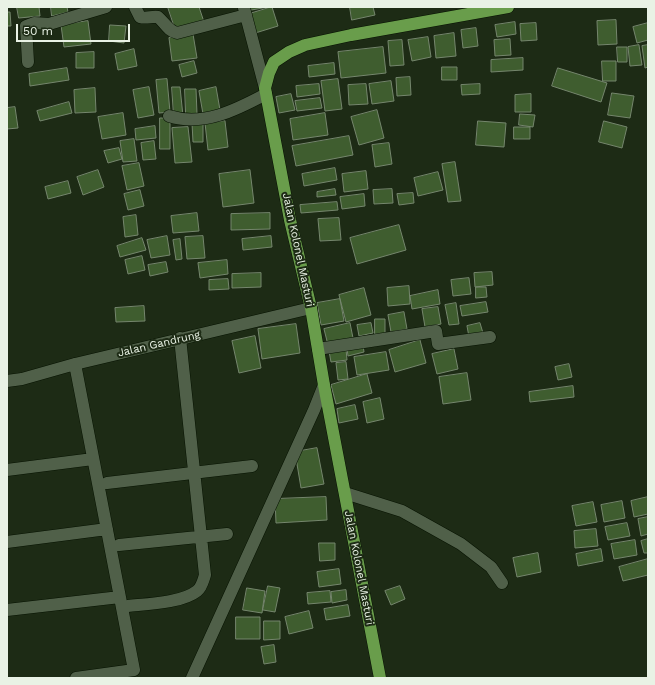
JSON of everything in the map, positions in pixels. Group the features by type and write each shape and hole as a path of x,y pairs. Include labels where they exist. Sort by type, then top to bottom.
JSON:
{"main road":[{"name":"Jalan Kolonel Masturi","path":"380,678 311,308 290,220 266,91 269,73 274,62 289,52 305,45 351,35 508,7"}],"street":[{"path":"28,62 26,26 34,23 49,24 85,10 106,7"},
{"path":"135,7 140,17 158,17 167,28 178,33 245,11 266,91 231,112 208,118 192,119 169,116"},
{"name":"Jalan Gandrung","path":"7,381 22,379 75,364 180,338 311,308"},
{"path":"318,349 436,331 438,344 490,337"},
{"path":"128,606 175,601 196,592 201,586 205,575 180,338"},
{"path":"75,364 134,670 76,678"},
{"path":"192,678 314,410 324,384"},
{"path":"7,470 93,459"},
{"path":"107,483 195,474 252,466"},
{"path":"345,493 402,512 461,544 491,567 502,583"},
{"path":"7,542 107,529"},
{"path":"119,545 227,534"},
{"path":"7,610 120,597"}],"building":[{"path":"17,7 39,7 40,16 19,18"},
{"path":"51,7 67,7 68,12 52,16"},
{"path":"168,7 199,7 204,22 176,31"},
{"path":"245,7 268,7 246,11"},
{"path":"272,7 278,26 252,34 246,15"},
{"path":"350,7 373,7 375,15 352,20"},
{"path":"7,12 10,12 11,26 7,26"},
{"path":"616,20 617,44 598,45 597,21"},
{"path":"88,21 91,44 64,47 61,25"},
{"path":"515,22 516,34 497,37 495,25"},
{"path":"536,23 537,40 521,41 520,24"},
{"path":"648,23 648,40 637,43 633,27"},
{"path":"110,25 126,26 124,43 109,41"},
{"path":"476,28 478,46 463,48 461,30"},
{"path":"454,33 456,56 436,58 434,36"},
{"path":"193,34 197,58 172,61 169,38"},
{"path":"428,37 431,57 412,61 408,40"},
{"path":"510,39 511,55 495,56 494,40"},
{"path":"402,40 404,65 390,66 388,41"},
{"path":"639,45 642,65 630,66 628,47"},
{"path":"648,45 648,67 645,68 642,46"},
{"path":"383,47 386,73 341,78 338,52"},
{"path":"617,47 627,47 627,62 618,62"},
{"path":"134,49 137,66 118,70 115,54"},
{"path":"94,52 94,68 76,68 76,53"},
{"path":"523,58 523,70 491,72 491,60"},
{"path":"194,61 197,73 182,77 179,65"},
{"path":"602,61 616,61 616,81 603,81"},
{"path":"334,63 335,74 309,77 308,66"},
{"path":"442,67 457,67 457,80 442,80"},
{"path":"67,68 69,80 30,86 29,74"},
{"path":"558,68 607,83 601,102 552,86"},
{"path":"410,77 411,95 397,96 396,78"},
{"path":"167,79 170,112 159,113 156,80"},
{"path":"338,79 342,109 325,111 321,81"},
{"path":"391,81 394,101 372,104 369,84"},
{"path":"319,84 320,94 297,97 296,86"},
{"path":"366,84 368,104 349,105 348,85"},
{"path":"480,84 480,94 462,95 461,85"},
{"path":"149,87 154,115 138,118 133,90"},
{"path":"172,87 180,87 183,116 174,116"},
{"path":"216,87 220,110 203,114 199,91"},
{"path":"95,88 96,112 75,113 74,90"},
{"path":"185,89 196,89 197,114 186,114"},
{"path":"612,93 634,96 630,118 608,115"},
{"path":"291,94 295,110 279,113 276,97"},
{"path":"531,94 531,112 515,112 515,95"},
{"path":"320,98 322,108 297,111 295,101"},
{"path":"69,102 72,113 40,121 37,111"},
{"path":"15,107 18,128 7,129 7,108"},
{"path":"377,110 384,138 359,145 351,117"},
{"path":"123,113 126,135 102,139 98,117"},
{"path":"325,113 328,135 293,140 290,119"},
{"path":"520,114 535,115 533,127 519,125"},
{"path":"160,118 170,118 170,149 160,149"},
{"path":"225,121 228,147 208,150 205,123"},
{"path":"478,121 506,123 504,147 476,145"},
{"path":"604,121 627,127 622,148 599,142"},
{"path":"203,122 203,142 193,142 192,123"},
{"path":"155,126 156,138 136,140 135,129"},
{"path":"188,127 192,162 175,163 172,128"},
{"path":"514,127 530,127 530,139 514,139"},
{"path":"349,136 353,155 296,166 292,146"},
{"path":"134,139 137,161 123,162 120,141"},
{"path":"154,141 156,159 143,160 141,143"},
{"path":"389,143 392,164 375,167 372,145"},
{"path":"119,148 122,159 108,163 104,151"},
{"path":"455,162 461,201 448,202 442,164"},
{"path":"139,163 144,186 127,190 122,166"},
{"path":"335,168 337,180 304,186 302,174"},
{"path":"98,170 104,187 83,195 77,177"},
{"path":"250,170 254,203 223,207 219,174"},
{"path":"366,171 368,189 344,192 342,174"},
{"path":"438,172 443,190 418,196 414,178"},
{"path":"68,181 71,193 48,199 45,187"},
{"path":"335,189 336,195 317,197 317,192"},
{"path":"392,189 393,203 374,204 373,190"},
{"path":"140,190 144,206 128,210 124,194"},
{"path":"413,193 414,203 399,205 397,194"},
{"path":"364,194 365,206 342,209 340,197"},
{"path":"337,202 338,210 301,213 300,205"},
{"path":"197,213 199,231 173,233 171,216"},
{"path":"270,213 270,229 231,230 231,214"},
{"path":"136,215 138,235 125,237 123,217"},
{"path":"339,218 341,240 320,241 318,219"},
{"path":"399,225 406,250 357,264 350,238"},
{"path":"167,236 170,255 151,258 147,240"},
{"path":"203,236 205,258 187,259 185,237"},
{"path":"271,236 272,247 243,250 242,239"},
{"path":"142,238 146,250 120,257 117,246"},
{"path":"180,239 182,259 176,260 173,240"},
{"path":"142,256 145,270 128,274 125,260"},
{"path":"227,260 228,274 200,278 198,263"},
{"path":"166,262 168,272 150,276 148,265"},
{"path":"492,272 493,285 475,287 474,273"},
{"path":"261,273 261,287 232,288 232,274"},
{"path":"469,278 471,294 453,296 451,280"},
{"path":"228,279 229,289 209,290 209,280"},
{"path":"409,286 410,304 388,306 387,288"},
{"path":"476,287 486,287 487,297 476,298"},
{"path":"364,288 371,315 346,322 339,295"},
{"path":"438,290 440,304 412,309 410,296"},
{"path":"340,299 344,321 321,325 317,303"},
{"path":"486,302 488,312 462,316 460,306"},
{"path":"456,303 459,324 449,325 445,305"},
{"path":"144,306 145,321 116,322 115,308"},
{"path":"438,307 441,324 425,327 422,309"},
{"path":"404,312 407,329 391,332 388,315"},
{"path":"375,319 385,319 385,334 375,334"},
{"path":"350,323 353,338 328,345 324,329"},
{"path":"371,323 373,333 359,336 357,325"},
{"path":"480,323 483,333 469,337 467,326"},
{"path":"296,324 300,353 262,359 258,329"},
{"path":"255,336 261,368 239,373 232,341"},
{"path":"420,340 426,363 395,372 389,350"},
{"path":"363,345 364,352 348,356 347,348"},
{"path":"346,349 347,360 331,362 329,351"},
{"path":"454,349 458,369 437,374 432,354"},
{"path":"386,352 389,370 357,375 354,357"},
{"path":"346,362 348,379 338,380 336,363"},
{"path":"569,364 572,377 558,380 555,367"},
{"path":"467,373 471,400 443,404 439,377"},
{"path":"367,374 372,393 336,404 331,385"},
{"path":"573,386 574,397 530,402 529,392"},
{"path":"380,398 384,419 367,423 363,402"},
{"path":"355,405 358,419 339,423 337,409"},
{"path":"317,448 324,484 301,488 295,452"},
{"path":"326,497 327,520 276,523 275,499"},
{"path":"648,497 648,514 634,517 631,501"},
{"path":"622,501 625,518 604,522 601,505"},
{"path":"593,502 597,522 576,526 572,506"},
{"path":"648,517 648,534 641,536 638,519"},
{"path":"627,523 630,536 608,540 605,527"},
{"path":"596,529 598,546 575,548 574,531"},
{"path":"648,539 648,553 644,553 641,541"},
{"path":"635,540 637,555 614,559 611,544"},
{"path":"319,543 335,543 335,560 320,561"},
{"path":"601,549 603,561 578,566 576,554"},
{"path":"538,553 541,572 517,577 513,558"},
{"path":"648,559 648,575 623,581 619,567"},
{"path":"339,569 341,584 319,587 317,572"},
{"path":"268,586 280,588 275,612 263,610"},
{"path":"400,586 405,599 391,605 385,591"},
{"path":"247,588 265,591 262,613 243,610"},
{"path":"346,590 347,600 332,603 331,592"},
{"path":"330,591 331,602 308,604 307,593"},
{"path":"348,605 350,616 326,620 324,609"},
{"path":"309,611 313,628 289,634 285,617"},
{"path":"236,617 260,617 260,639 236,639"},
{"path":"264,621 280,621 280,639 264,640"},
{"path":"274,645 276,662 264,664 261,647"}]}
